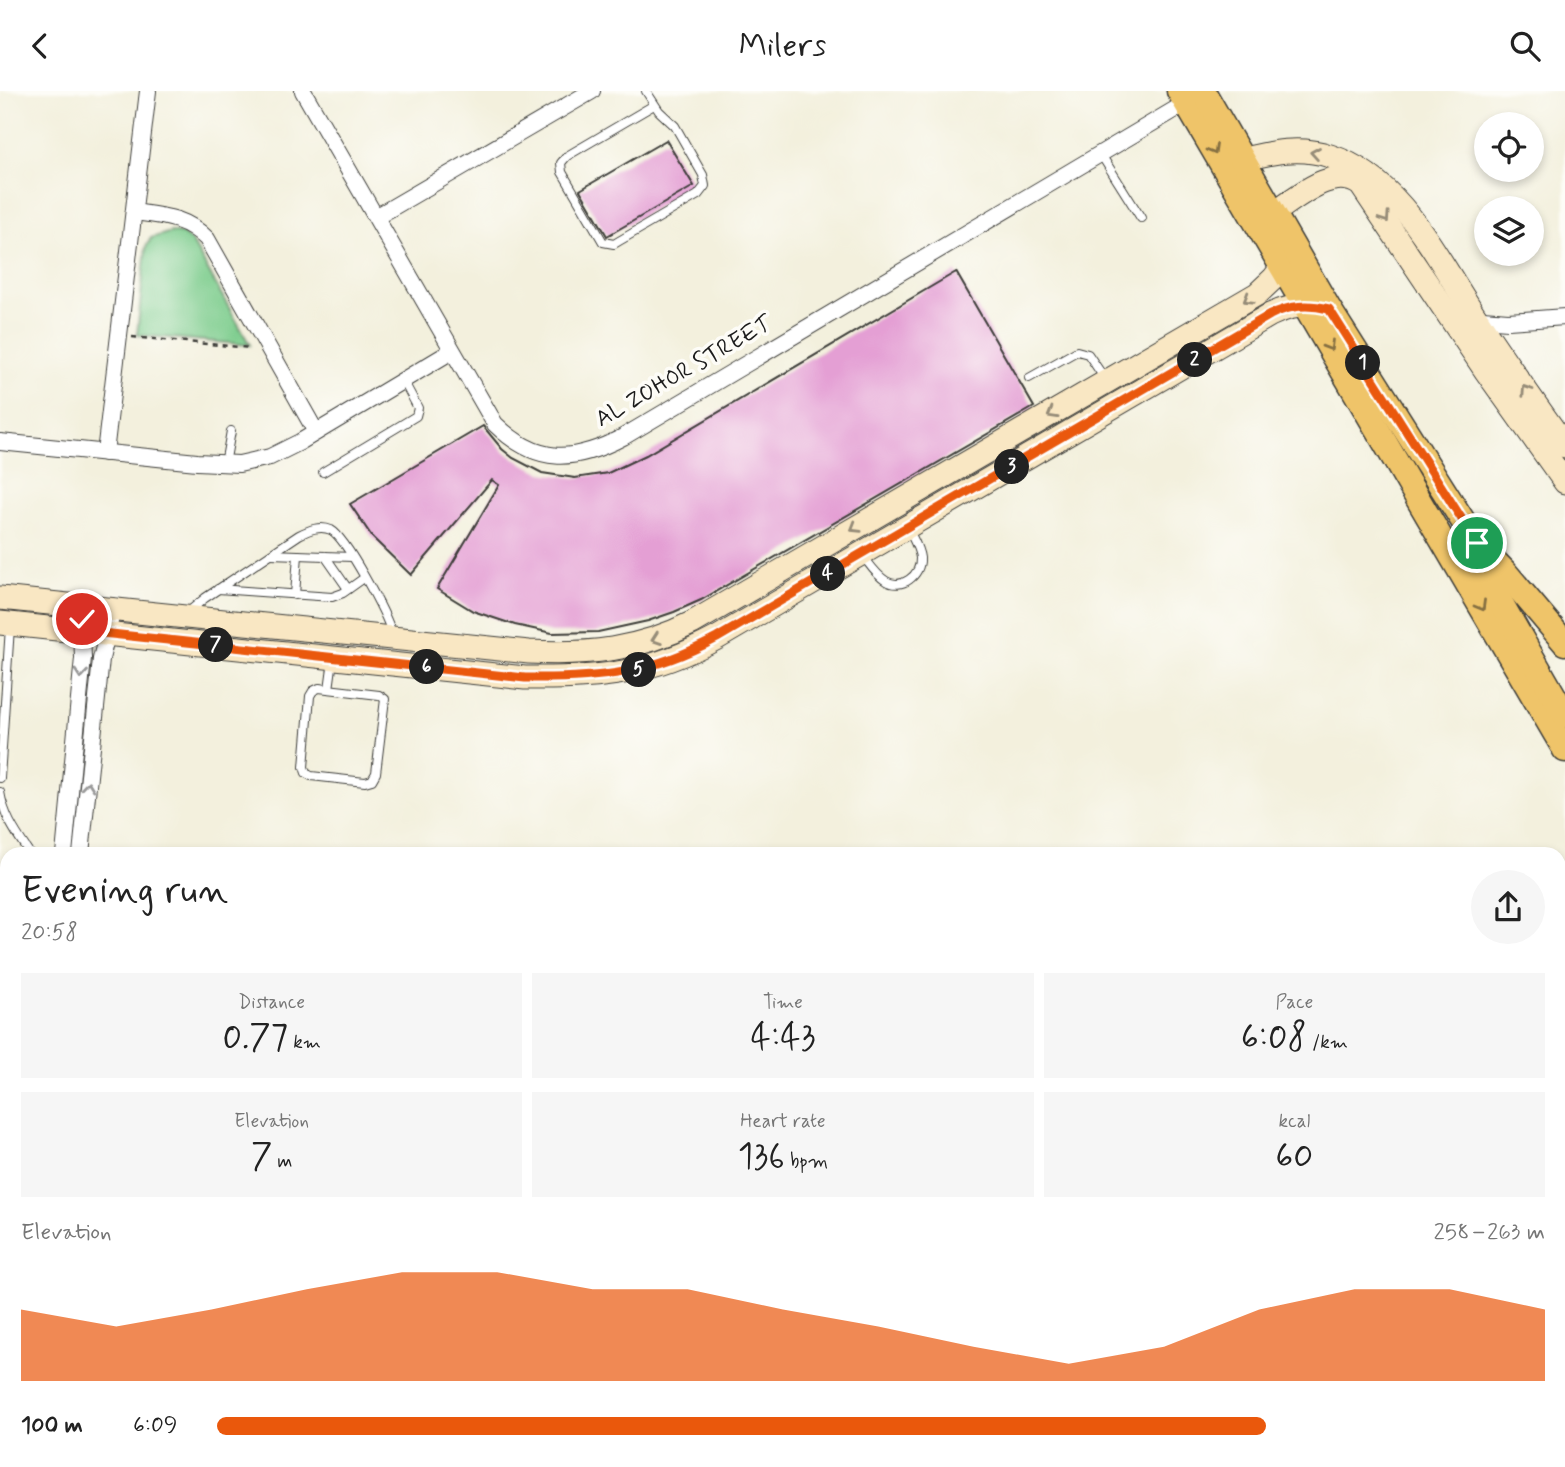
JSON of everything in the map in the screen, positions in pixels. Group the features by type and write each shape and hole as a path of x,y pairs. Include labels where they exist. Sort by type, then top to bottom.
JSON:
{"main road":[{"path":"1189,95 1241,160 1273,213 1303,305 1353,385 1565,750"},
{"path":"1189,95 1288,260 1329,309 1477,543 1565,643"},
{"path":"1241,160 1264,154 1310,151 1342,160 1408,214 1477,319 1555,420 1565,446"},
{"path":"1273,213 1334,177 1366,181 1450,316 1518,418 1565,482"},
{"path":"0,598 529,652 574,653 620,649 664,636 699,620 1257,294 1288,260"},
{"path":"5,623 525,678 591,678 623,673 655,665 702,646 1270,315 1303,305 1329,309"},
{"path":"1477,543 1482,562 1498,598 1565,715"}],"street":[{"path":"105,453 148,91"},
{"name":"AL ZOHOR STREET","path":"303,91 495,424 527,449 567,457 586,453 623,437 1100,153 1189,95"},
{"path":"376,217 569,97 592,91"},
{"path":"134,212 187,222 207,239 316,432"},
{"path":"1450,316 1508,321 1565,317"},
{"path":"0,442 226,464 255,462 270,457 316,432 452,351"},
{"path":"80,606 95,632 101,659 82,847"},
{"path":"65,847 83,659 95,632 113,609"}],"lane":[{"path":"646,91 654,105 675,126 703,175 705,186 698,195 619,241 608,244 599,238 562,172 561,163 567,156 654,105"},
{"path":"1100,153 1141,218"},
{"path":"1029,378 1077,351 1088,354 1107,381"},
{"path":"323,472 416,416 418,408 403,380"},
{"path":"226,464 231,431"},
{"path":"861,554 883,580 890,583 905,582 917,572 920,558 907,527"},
{"path":"184,616 218,589 307,531 324,528 339,536 386,616 392,637"},
{"path":"271,554 352,557"},
{"path":"295,595 298,555"},
{"path":"325,556 348,589"},
{"path":"218,589 332,597 364,578"},
{"path":"0,778 5,623"},
{"path":"329,689 333,657"},
{"path":"316,689 329,689 379,695 385,699 376,773 369,781 311,776 304,770 310,696 316,689"},
{"path":"0,792 3,810 25,847"}],"path":[{"path":"119,336 255,348 248,337"}],"green space":[{"path":"171,232 183,234 192,242 250,345 137,335 146,247 151,238"}],"building":[{"path":"666,140 694,186 607,236 580,190"},
{"path":"956,272 1034,407 701,600 674,612 598,632 552,633 515,625 473,611 437,589 499,485 492,480 411,575 373,538 350,504 483,426 513,458 542,473 575,478 608,473 646,455"}],"route":[{"path":"82,619 83,631 525,678 591,678 639,670 671,660 717,638 1270,315 1303,305 1329,309 1477,543"}]}
